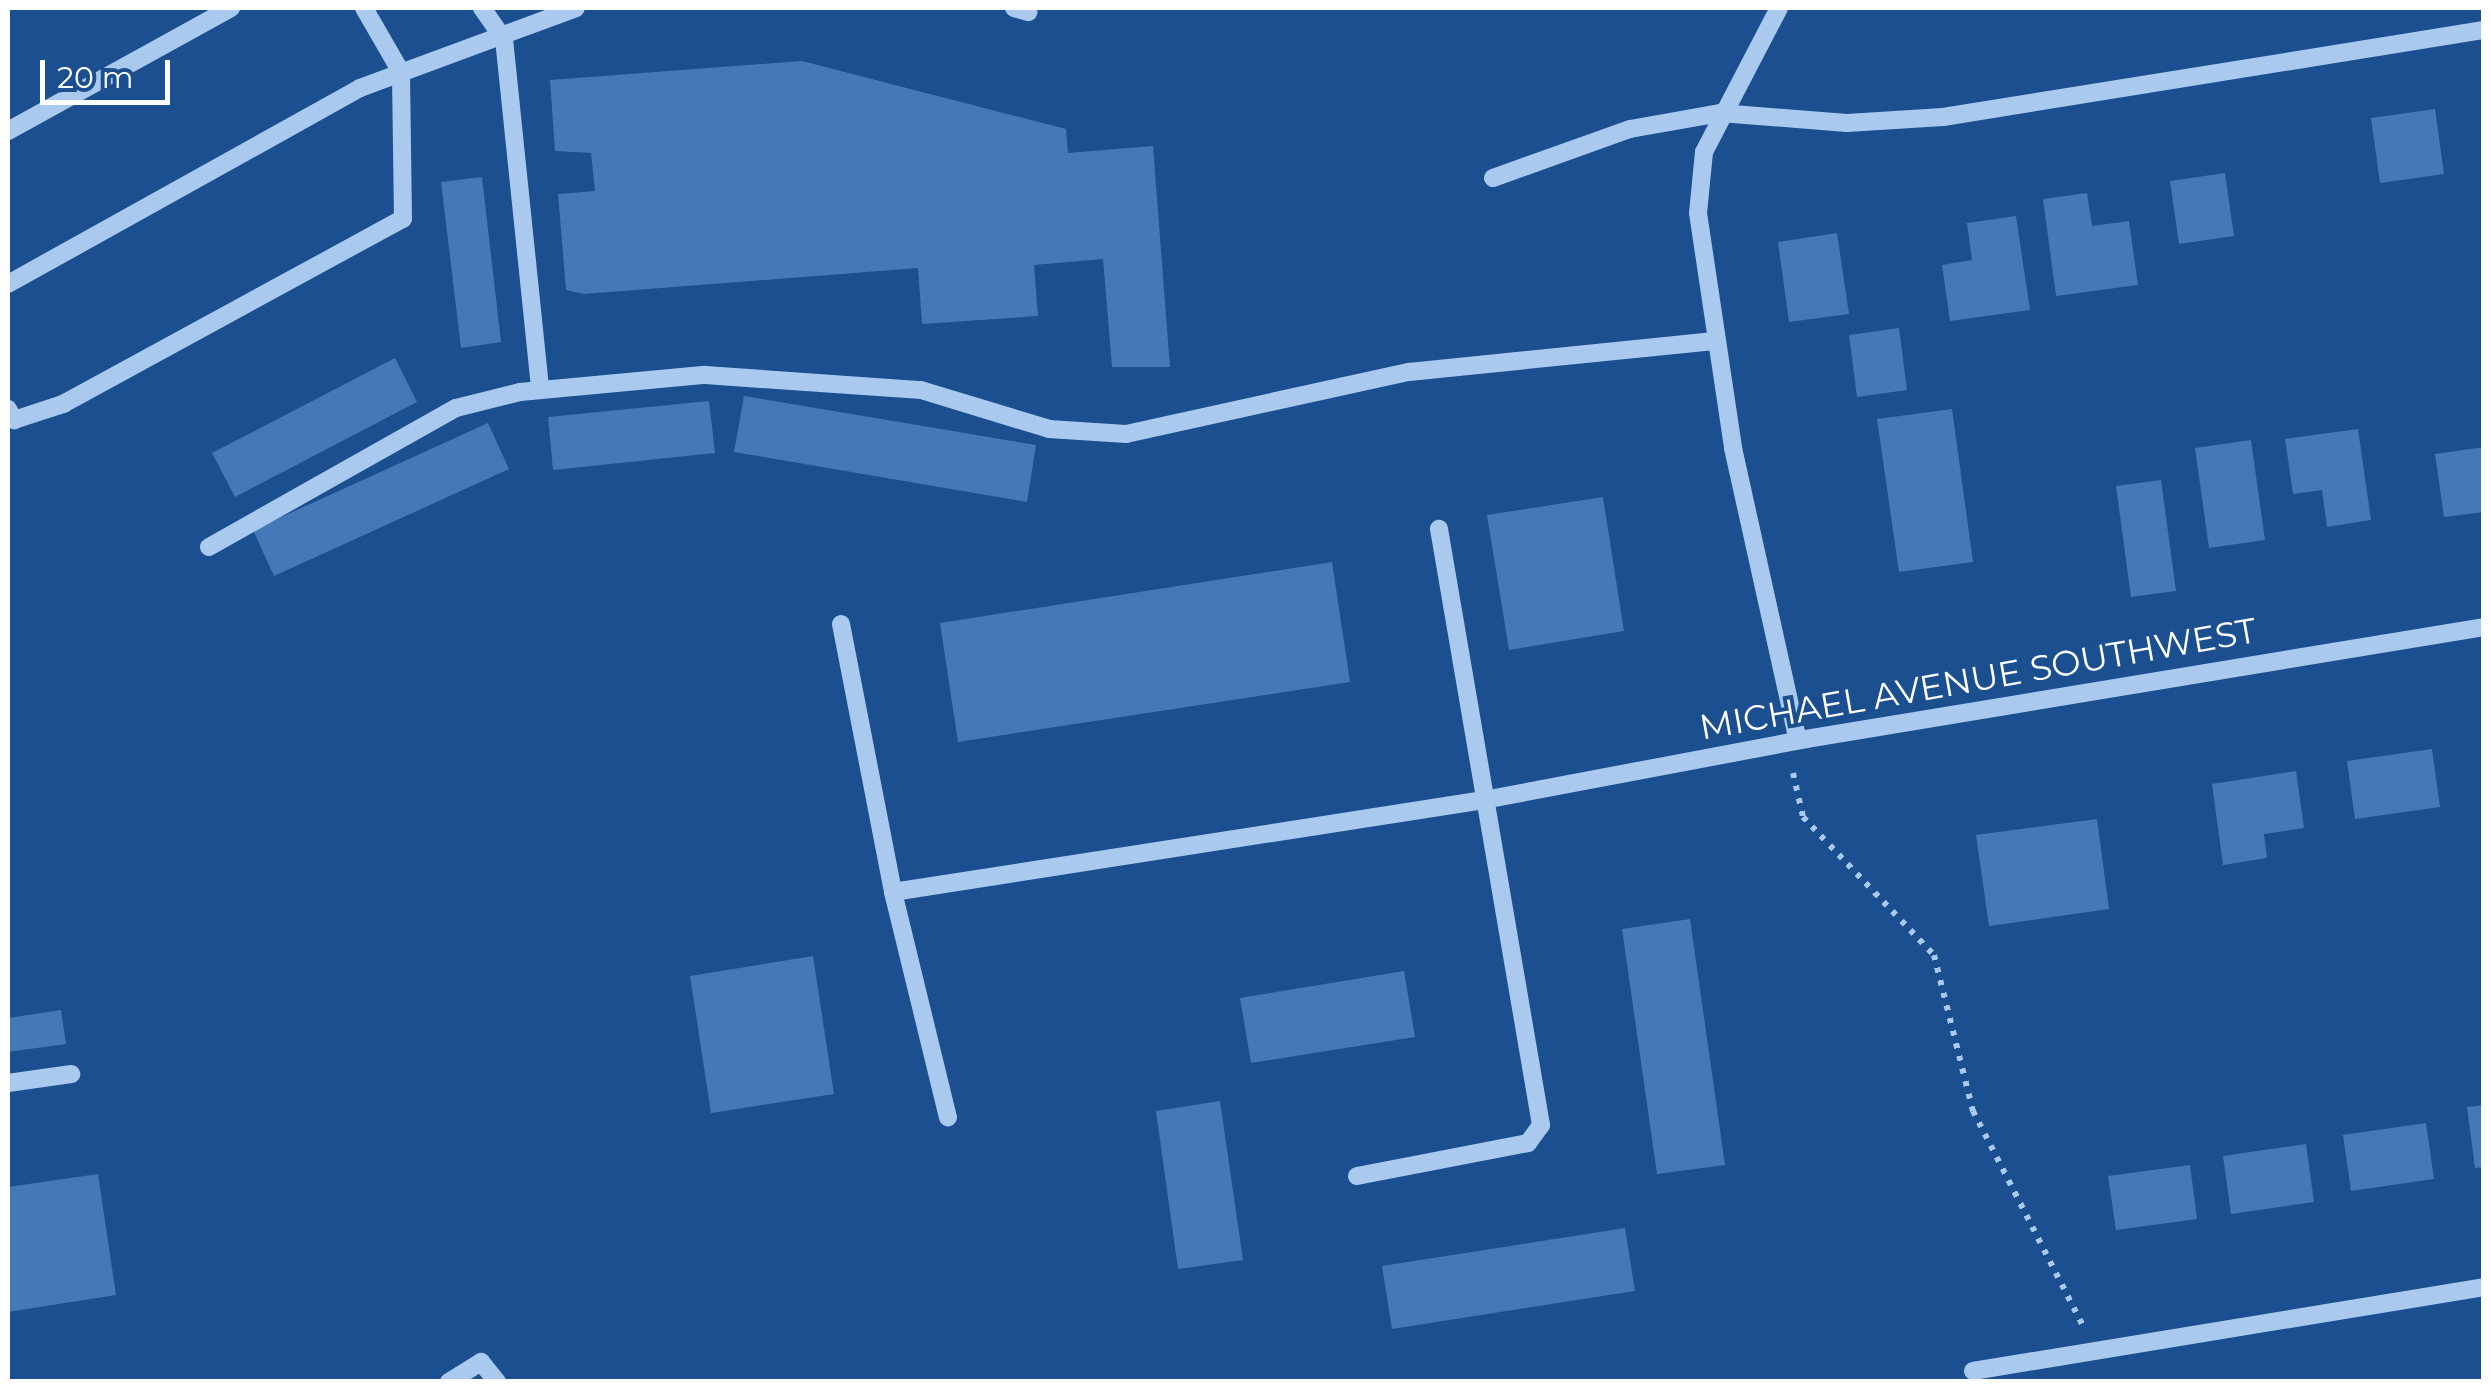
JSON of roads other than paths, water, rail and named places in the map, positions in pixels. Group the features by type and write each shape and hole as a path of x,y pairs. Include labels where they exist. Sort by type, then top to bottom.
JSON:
{"street":[{"path":"8,131 231,8"},
{"path":"8,409 14,420 64,404 402,219 401,72 364,8"},
{"path":"482,8 504,40 540,390"},
{"path":"8,284 401,72 504,40 576,8"},
{"path":"1779,8 1720,113 1704,152 1698,213 1714,341 1798,740"},
{"path":"1493,178 1630,129 1720,113 1847,123 1944,117 2484,30"},
{"path":"209,548 456,408 540,390 705,375 922,390 1049,429 1126,434 1409,372 1714,341"},
{"path":"1357,1176 1528,1144 1540,1124 1439,529"},
{"path":"840,624 893,892 948,1117"},
{"name":"MICHAEL AVENUE SOUTHWEST","path":"893,892 1484,800 1798,740 2484,627"},
{"path":"8,1083 71,1074"},
{"path":"1973,1370 2484,1287"},
{"path":"449,1382 481,1362 497,1382"}]}
